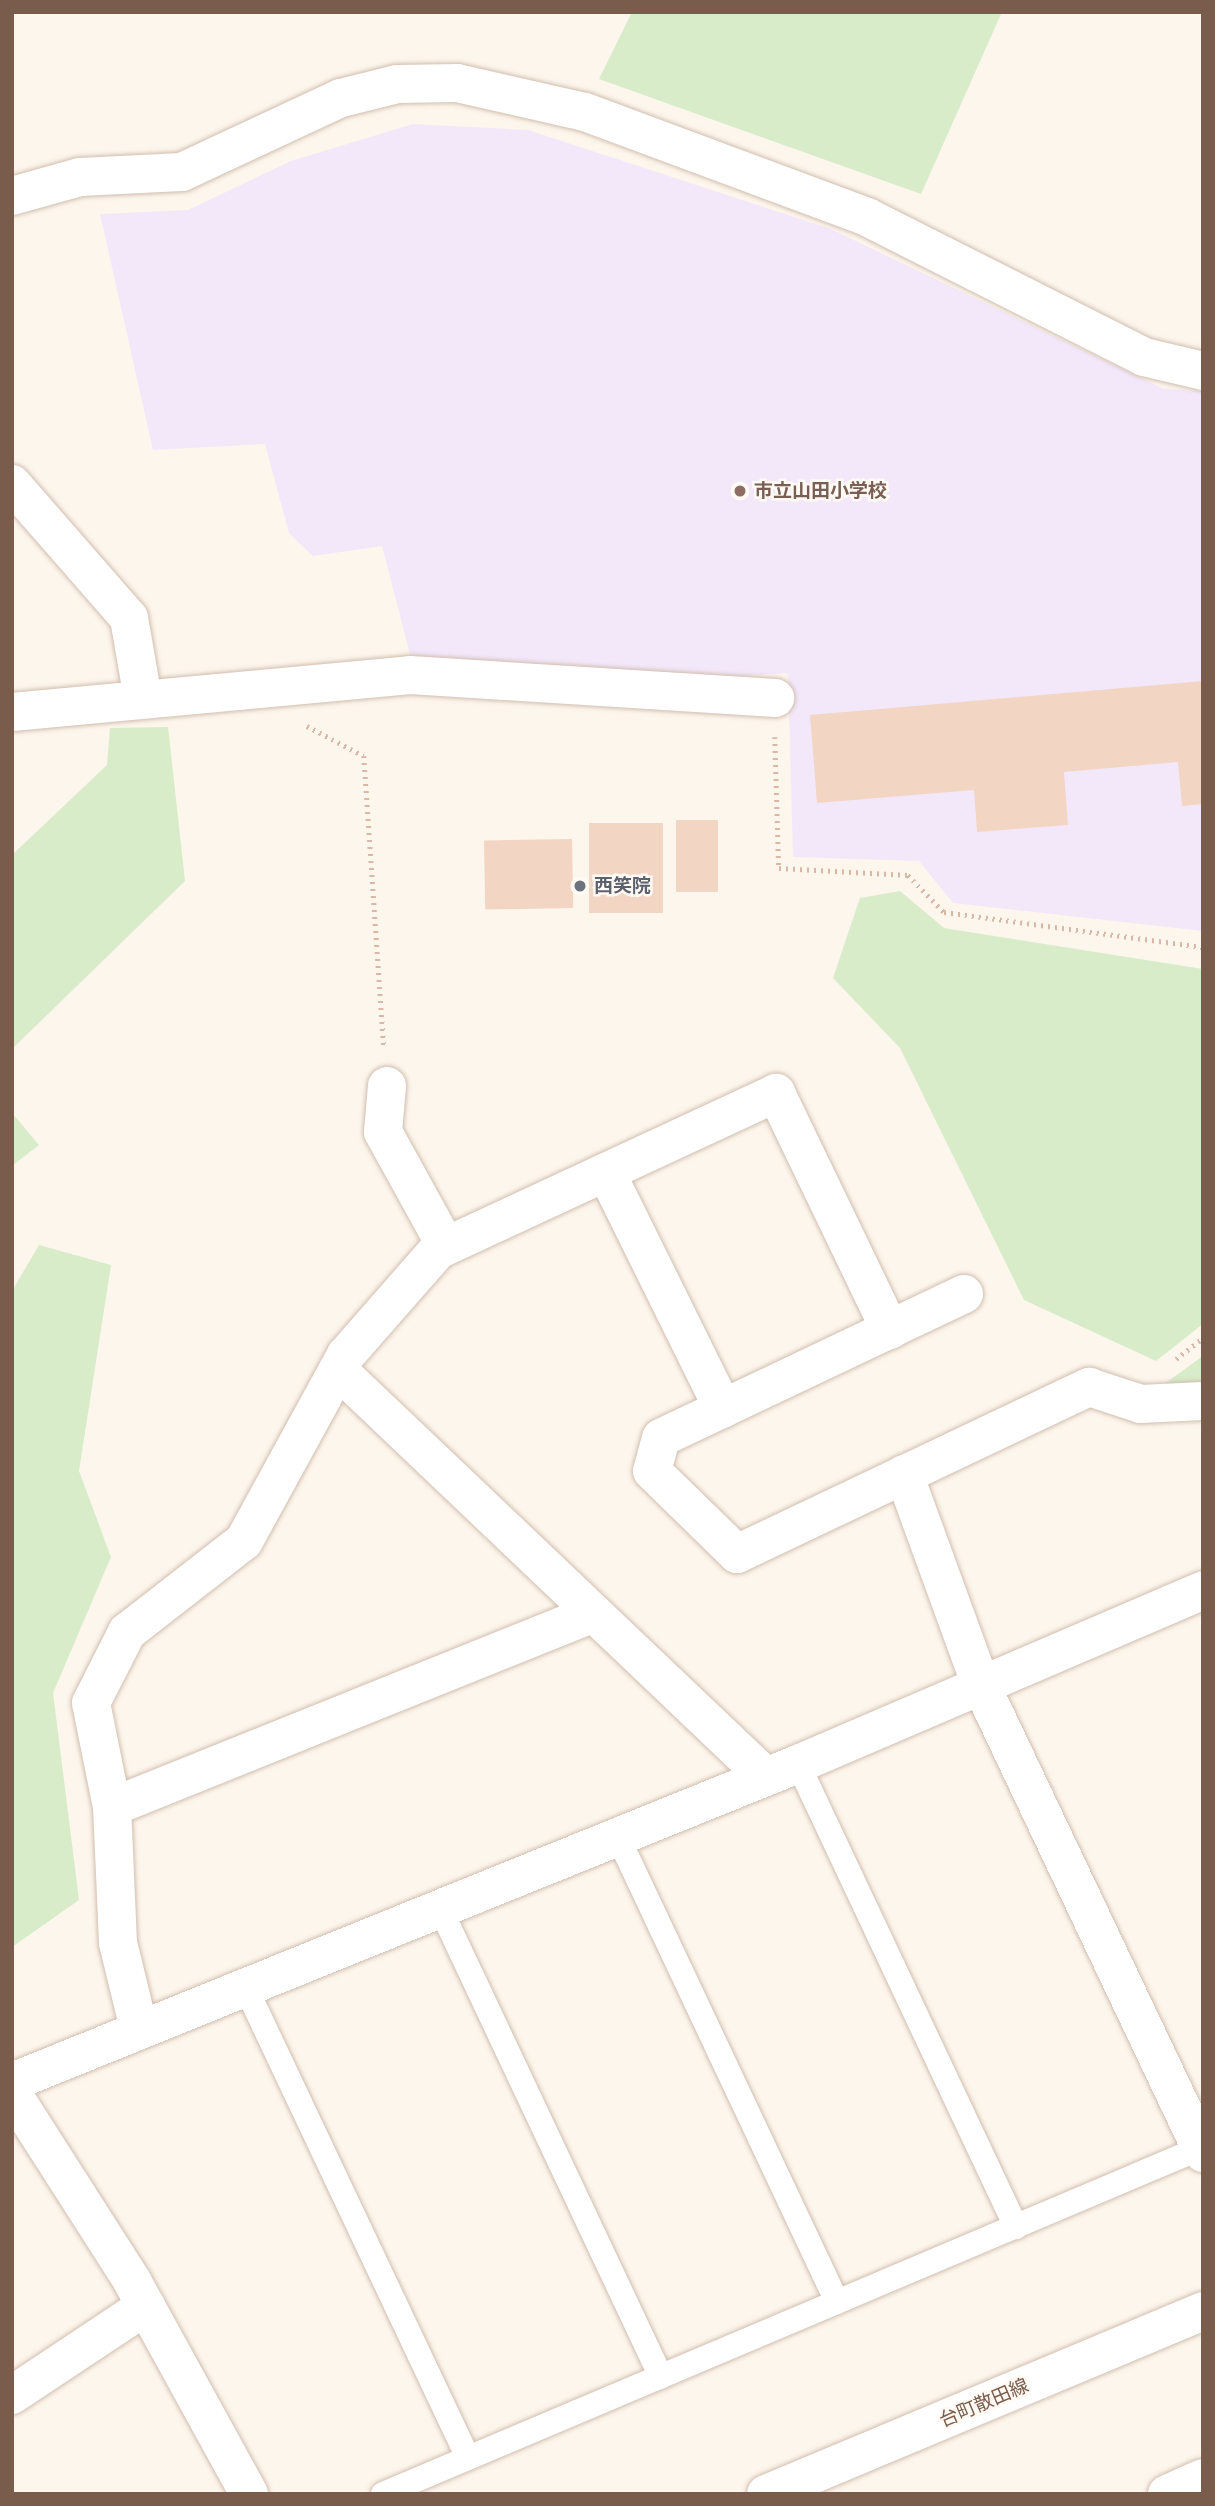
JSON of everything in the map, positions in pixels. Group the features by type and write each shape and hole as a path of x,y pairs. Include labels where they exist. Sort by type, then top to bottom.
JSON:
{"street":[{"path":"12,196 80,177 182,172 341,98 397,84 457,83 584,112 867,217 1144,357 1203,371"},
{"path":"12,484 28,524 129,618 143,699"},
{"path":"12,712 411,675 774,698"},
{"path":"387,1086 383,1132 446,1245"},
{"path":"139,2029 118,1943 112,1807 92,1703 127,1632 244,1541 338,1370 446,1245 776,1093 890,1329"},
{"path":"606,1172 723,1409"},
{"path":"964,1294 662,1438 652,1471 737,1554 1089,1387 1141,1404 1203,1401"},
{"path":"338,1370 589,1615 781,1770"},
{"path":"904,1474 981,1685 1202,2149"},
{"path":"12,2082 618,1837 981,1685 1199,1600"},
{"path":"112,1807 589,1615"},
{"path":"12,2093 146,2306 249,2494"},
{"path":"12,2395 146,2306"},
{"name":"台町散田線","path":"766,2494 1203,2311"},
{"path":"1167,2494 1203,2478"}],"lane":[{"path":"781,1770 1016,2227"},
{"path":"618,1837 837,2302"},
{"path":"440,1908 661,2377"},
{"path":"244,1986 468,2458"},
{"path":"383,2494 1202,2149"}],"path":[{"path":"774,698 779,868 908,875 944,912 1203,947"},
{"path":"304,725 364,756 387,1086"}],"shaded area":[{"name":"市立山田小学校","path":"413,124 528,130 831,229 1164,389 1203,391 1203,931 953,903 919,861 793,857 788,673 701,679 411,658 382,546 313,556 289,533 265,444 153,450 100,214 188,210 291,161"}],"green space":[{"path":"632,12 1001,14 921,194 599,79"},
{"path":"168,727 185,881 12,1049 12,855 107,765 110,728"},
{"path":"900,891 944,928 1203,969 1203,1324 1156,1361 1024,1300 900,1048 833,978 860,898"},
{"path":"12,1113 39,1145 12,1166"},
{"path":"39,1245 111,1265 79,1471 111,1557 53,1693 79,1900 12,1947 12,1291"},
{"path":"1203,1356 1203,1388 1157,1389"}],"building":[{"path":"1203,681 1203,804 1182,806 1178,762 1064,772 1068,825 977,832 974,790 817,803 810,715"},
{"path":"676,820 718,820 718,892 676,892"},
{"path":"589,823 663,823 663,913 589,913"},
{"path":"572,839 573,908 485,910 484,841"}],"place":[{"name":"市立山田小学校","path":"740,491"},
{"name":"西笑院","path":"580,886"}]}
